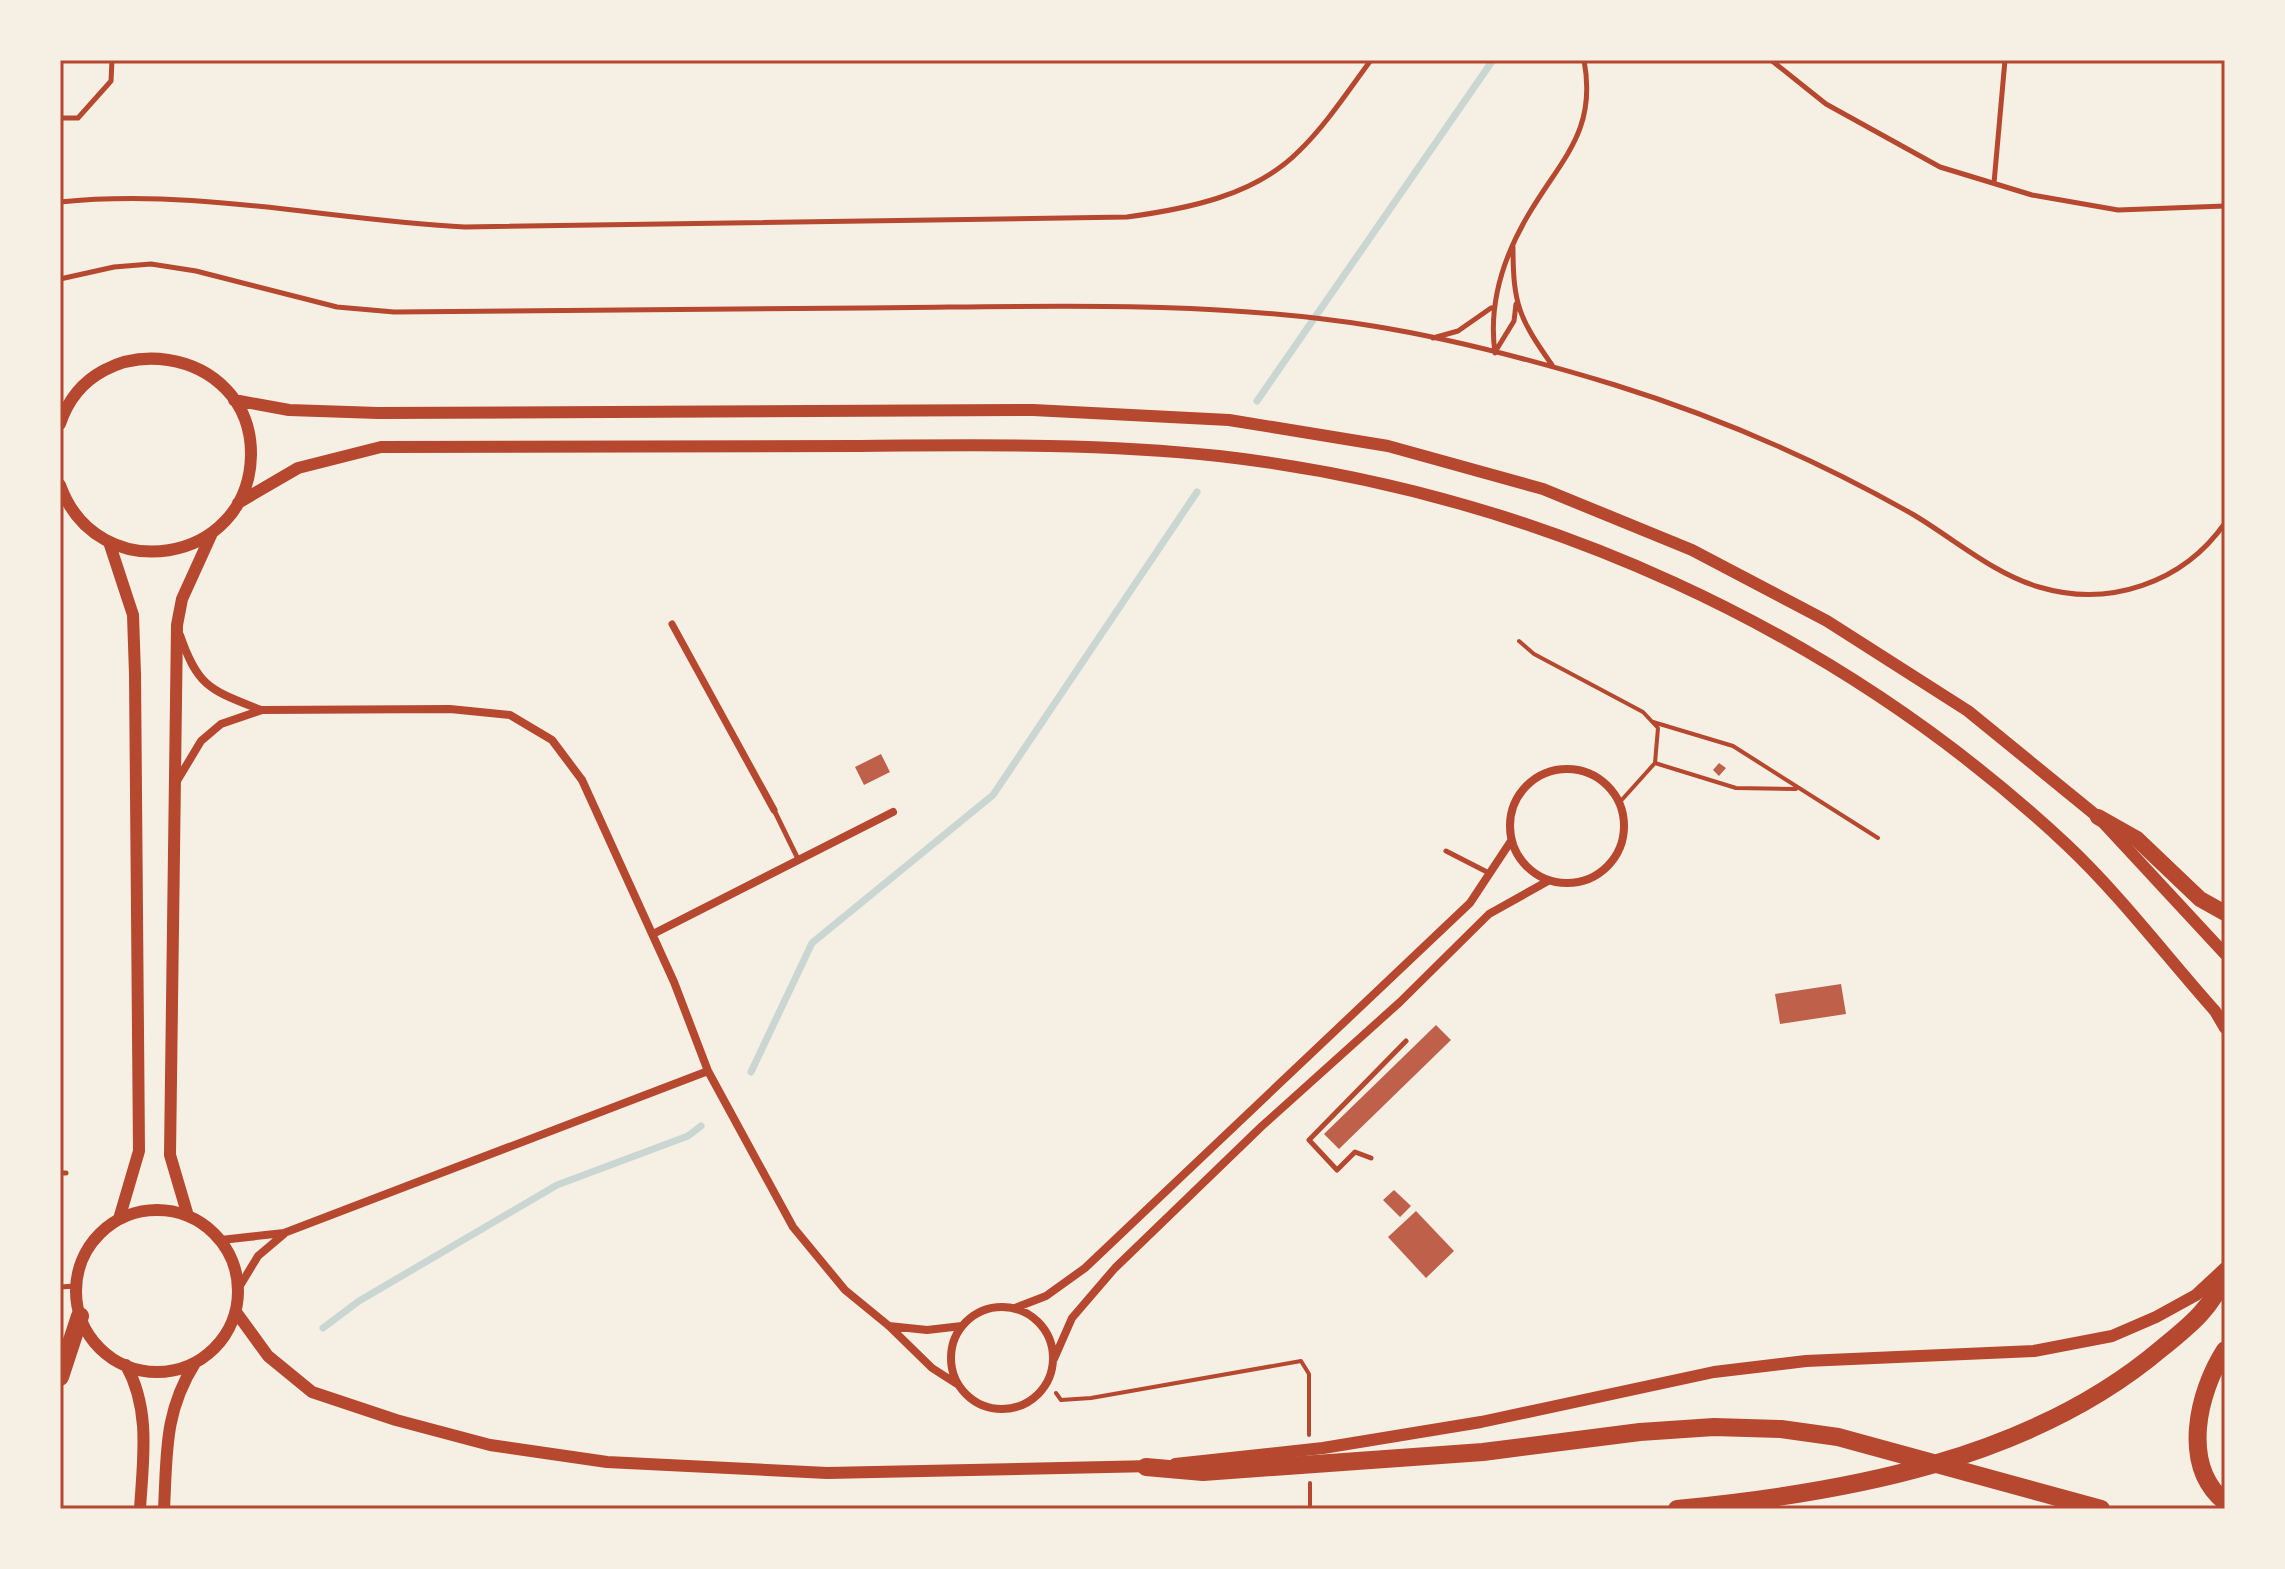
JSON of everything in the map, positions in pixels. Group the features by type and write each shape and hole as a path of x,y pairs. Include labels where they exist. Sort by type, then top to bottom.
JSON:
{"highway":[{"path":"1677,1509 1831,1489 1910,1471 2074,1410 2147,1361 2215,1299 2225,1275"},
{"path":"60,1377 80,1316"},
{"path":"2225,1350 2199,1408 2197,1432 2201,1466 2217,1496 2225,1502"},
{"path":"1146,1467 1203,1472 1483,1452 1640,1432 1714,1427 1781,1429 1838,1437 2101,1509"}],"main road":[{"path":"2098,817 2137,839 2200,899 2225,913"}],"street":[{"path":"60,424 74,397 109,368 154,357 200,369 218,381 234,400 249,433 250,469 238,503"},
{"path":"60,400 74,397"},
{"path":"234,400 289,410 378,413 1048,411 1229,420 1388,446 1543,489 1692,550 1827,621 1968,711 2098,817 2225,954"},
{"path":"188,1216 170,1155 177,625 182,599 212,533 238,503 298,468 381,447 1036,445 1218,456 1379,482 1532,524 1681,585 1814,653 1951,747 2069,847 2215,1011 2225,1028"},
{"path":"61,489 78,518 109,542 126,549 162,553 180,549 212,533"},
{"path":"60,513 78,518"},
{"path":"109,542 133,615 135,674 139,1151 119,1219"},
{"path":"672,624 774,810"},
{"path":"177,625 192,669 215,692 262,710"},
{"path":"175,785 201,741 221,724 262,710 450,709 510,715 552,740 582,780 653,934 708,1071 793,1227 845,1290 889,1326 932,1368 957,1384 967,1397 982,1406 998,1410 1014,1408 1042,1391 1050,1378 1054,1359 1072,1318 1115,1268 1262,1126 1400,1002 1489,914 1548,881"},
{"path":"1557,770 1575,770 1593,776 1608,788 1619,803 1623,831 1615,857 1602,871 1586,880 1567,883 1548,881 1525,865 1511,841 1509,822 1514,804 1524,788 1539,776 1557,770"},
{"path":"653,934 893,812"},
{"path":"889,1326 927,1330 962,1326 986,1310 1015,1308 1046,1296 1085,1268 1470,903 1511,841"},
{"path":"221,1240 284,1233 708,1071"},
{"path":"153,1210 188,1216 221,1240 236,1271 236,1312 227,1332 213,1350 195,1362 172,1371 149,1371 126,1365 106,1353 90,1336 80,1316 76,1286 82,1260 97,1236 119,1219 153,1210"},
{"path":"238,1289 258,1256 284,1233"},
{"path":"236,1312 268,1356 312,1392 396,1420 490,1445 607,1462 827,1473 1146,1467 1323,1448 1481,1422 1714,1372 1806,1361 2034,1351 2112,1336 2156,1317 2196,1295 2225,1268"},
{"path":"1015,1308 1043,1327 1051,1342 1054,1359"},
{"path":"957,1384 951,1352 962,1326"},
{"path":"164,1509 169,1420 178,1389 195,1362"},
{"path":"126,1365 140,1390 144,1424 140,1509"}],"lane":[{"path":"60,118 78,118 111,81 112,60"},
{"path":"60,202 204,199 386,223 465,227 1127,217 1173,211 1227,196 1264,177 1297,154 1371,60"},
{"path":"1495,353 1492,308 1513,242 1572,151 1586,117 1588,81 1584,60"},
{"path":"1771,60 1826,104 1940,167 2032,195 2118,210 2225,206"},
{"path":"1994,183 2005,60"},
{"path":"1495,353 1514,321 1513,242"},
{"path":"60,279 114,267 151,264 196,271 337,307 394,312 1083,307 1272,314 1374,326 1552,365 1642,393 1774,445 1911,514 2036,586 2095,594 2137,589 2168,576 2195,557 2225,523"},
{"path":"1516,302 1524,325 1552,365"},
{"path":"1431,339 1458,331 1492,308"},
{"path":"774,810 798,859"},
{"path":"1446,851 1490,874"},
{"path":"1371,1158 1355,1152 1337,1170 1309,1140 1406,1041"},
{"path":"60,1287 76,1286"}],"path":[{"path":"1519,641 1534,654 1643,712 1658,728 1655,763 1619,803"},
{"path":"1653,722 1733,746 1878,838"},
{"path":"1655,763 1736,788 1798,789"},
{"path":"1056,1393 1061,1400 1091,1398 1301,1361 1309,1374"}],"building":[{"path":"881,754 890,772 864,785 855,767"},
{"path":"1719,763 1726,768 1719,776 1713,770"},
{"path":"1841,984 1846,1014 1780,1024 1775,994"},
{"path":"1436,1025 1451,1040 1339,1149 1324,1134"},
{"path":"1394,1190 1411,1206 1400,1217 1383,1200"},
{"path":"1416,1211 1454,1251 1426,1278 1388,1237"}],"waterway":[{"path":"1257,401 1493,60"},
{"path":"751,1072 812,943 993,795 1197,492"},
{"path":"323,1328 359,1301 557,1185 688,1136 701,1126"}]}
